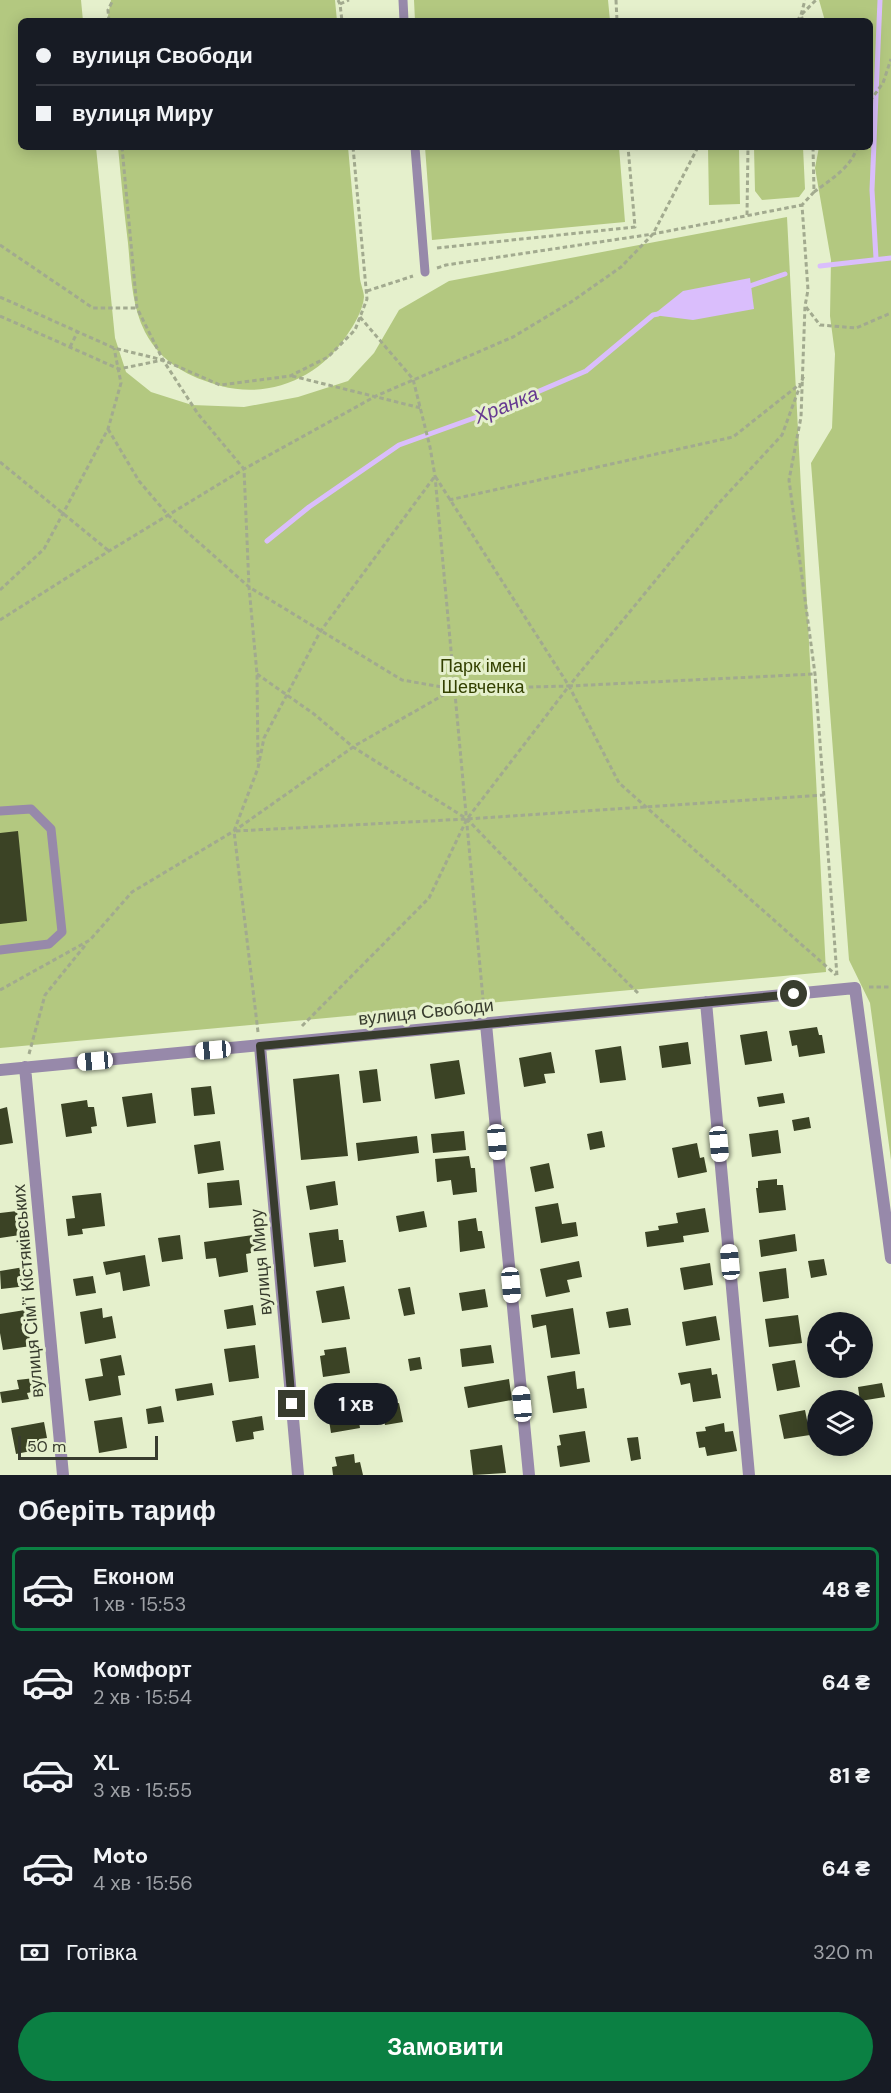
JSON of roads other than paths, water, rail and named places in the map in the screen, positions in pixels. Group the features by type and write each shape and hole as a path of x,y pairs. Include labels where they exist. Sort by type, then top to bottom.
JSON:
{"street":[{"name":"вулиця Свободи","path":"0,1070 855,988 891,1258"},
{"path":"706,1002 749,1475"},
{"path":"486,1024 528,1475"},
{"name":"вулиця Миру","path":"260,1046 298,1475"},
{"name":"вулиця Сімʼї Кістяківських","path":"25,1067 63,1475"}],"lane":[{"path":"403,0 404,18"},
{"path":"415,150 425,272"},
{"path":"0,811 31,809 51,829 62,932 49,944 0,950"}],"waterway":[{"name":"Хранка","path":"876,258 872,190 880,0"},
{"path":"820,266 891,258"},
{"path":"744,288 785,274"},
{"name":"Хранка","path":"267,541 309,507 399,445 488,413 586,371 653,315 658,314"}],"park label":[{"name":"Парк імені Шевченка","path":"483,676"}]}
